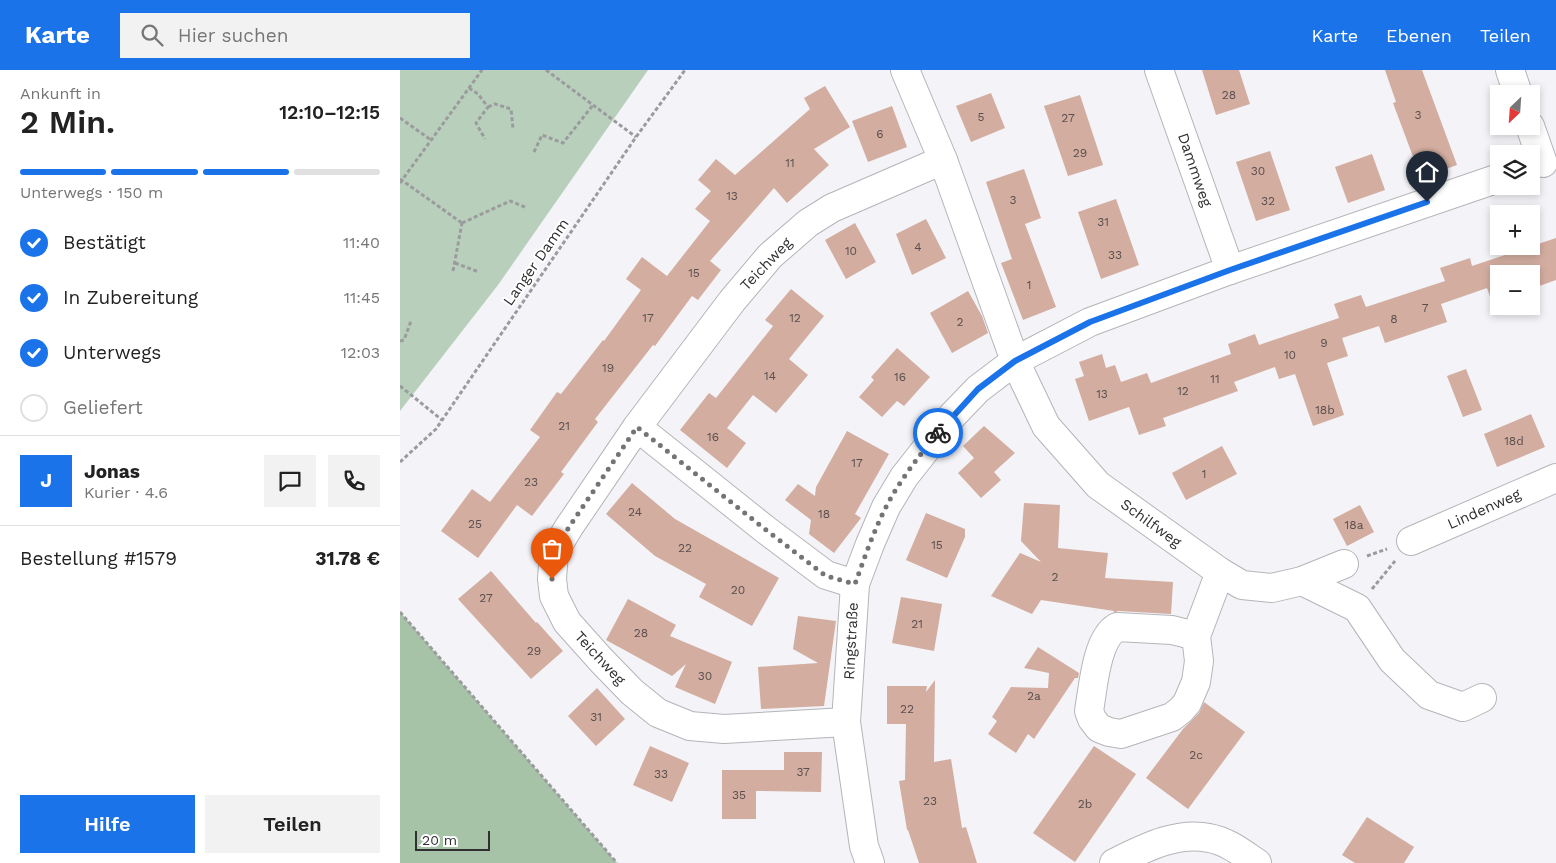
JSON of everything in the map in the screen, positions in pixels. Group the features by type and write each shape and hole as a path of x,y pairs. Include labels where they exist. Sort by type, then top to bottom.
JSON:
{"street":[{"path":"905,70 942,160 1015,361"},
{"name":"Dammweg","path":"1160,70 1230,270"},
{"path":"1510,70 1515,85"},
{"path":"1533,135 1543,162"},
{"name":"Teichweg","path":"846,722 724,729 690,726 658,713 632,692 567,622 554,596 552,579 554,552 637,427 732,301 770,256 802,228 832,208 942,160"},
{"name":"Ringstraße","path":"870,863 864,846 846,722 855,584 886,508 904,476 935,436 965,402 978,389 1015,361 1090,322 1230,270 1490,181"},
{"name":"Schilfweg","path":"1015,361 1046,426 1098,485 1220,572 1242,585 1272,588 1302,581 1344,564"},
{"path":"637,427 826,576 855,584"},
{"name":"Lindenweg","path":"1411,541 1556,478"},
{"path":"1196,636 1172,630 1117,627 1112,630 1106,639 1099,658 1089,711 1099,728 1121,734 1172,717 1187,703 1196,682 1199,661 1196,636 1220,572"},
{"path":"1302,581 1357,608 1392,660 1429,695 1463,707 1482,698"},
{"path":"1114,863 1157,844 1176,838 1194,837 1209,838 1222,842 1256,863"}],"path":[{"path":"462,222 401,181 482,70"},
{"path":"546,70 636,137"},
{"name":"Langer Damm","path":"400,462 436,429 636,137 685,70"},
{"path":"469,88 478,94 488,107"},
{"path":"485,139 476,123 488,107 495,104 511,109 513,128"},
{"path":"534,152 542,135 563,143 593,105"},
{"path":"400,118 431,140"},
{"path":"462,222 510,201 525,207"},
{"path":"453,271 462,222"},
{"path":"455,262 479,272"},
{"path":"400,341 404,340 411,321"},
{"path":"400,386 442,420"},
{"path":"1344,564 1411,541"},
{"path":"1357,608 1411,541"},
{"path":"400,612 617,863"}],"green space":[{"path":"400,70 648,70 498,285 400,411"},
{"path":"400,612 617,863 400,863"}],"building":[{"path":"1202,70 1239,70 1250,104 1216,115"},
{"path":"1385,70 1422,70 1457,165 1421,178 1393,103 1396,102"},
{"path":"825,86 850,127 814,149 829,165 787,203 774,188 710,261 721,270 698,300 692,296 655,346 653,345 595,419 598,422 561,472 564,474 532,516 517,505 478,558 441,531 472,489 490,502 540,437 530,430 557,392 561,394 604,341 641,290 626,279 642,257 667,276 710,221 695,209 711,191 698,180 716,159 735,175 810,109 804,98"},
{"path":"991,93 1005,128 971,142 956,106"},
{"path":"1080,95 1103,165 1068,176 1044,106"},
{"path":"892,106 907,147 868,162 852,121"},
{"path":"1270,151 1290,210 1256,221 1236,162"},
{"path":"1372,154 1385,190 1348,203 1335,167"},
{"path":"1024,169 1041,218 1025,224 1056,307 1023,320 1001,263 1012,259 986,182"},
{"path":"1116,199 1139,265 1101,279 1078,212"},
{"path":"926,219 946,258 912,275 896,234"},
{"path":"855,223 876,262 846,279 825,240"},
{"path":"1556,238 1556,280 1540,286 1540,265 1490,265 1490,296 1487,288 1441,304 1447,322 1385,343 1379,326 1342,338 1348,356 1327,363 1344,415 1313,426 1295,374 1279,379 1275,367 1234,382 1238,391 1163,418 1166,426 1139,435 1129,407 1089,421 1075,379 1084,376 1079,362 1102,354 1106,368 1115,365 1121,382 1147,373 1151,383 1231,354 1228,344 1255,334 1259,345 1339,318 1334,304 1361,295 1366,307 1445,281 1440,268 1470,258 1472,266 1505,255 1540,255 1540,243"},
{"path":"791,289 824,316 789,359 808,375 776,413 753,395 727,428 746,443 727,468 680,430 709,393 716,398 773,326 765,320"},
{"path":"968,291 982,316 988,333 952,353 930,313"},
{"path":"897,348 930,377 904,406 897,401 882,417 859,397 874,380 871,377"},
{"path":"1466,369 1482,410 1463,417 1447,376"},
{"path":"1531,414 1545,447 1497,467 1484,434"},
{"path":"984,426 1015,453 994,472 1001,480 981,498 958,473 974,458 963,446"},
{"path":"847,431 889,454 855,514 861,518 834,553 809,534 811,520 785,500 798,484 815,496 816,487"},
{"path":"1222,446 1237,474 1186,500 1172,473"},
{"path":"632,483 675,519 779,578 752,626 699,597 706,584 655,556 606,514"},
{"path":"1024,503 1060,505 1058,548 1108,553 1105,578 1173,582 1171,614 1118,611 1114,613 1114,611 1041,600 1032,614 991,596 1020,553 1041,562 1021,541"},
{"path":"1360,505 1374,532 1347,546 1333,519"},
{"path":"926,513 965,529 965,537 947,578 906,560"},
{"path":"491,571 563,651 531,679 458,599"},
{"path":"901,597 942,604 934,651 892,643"},
{"path":"628,599 676,625 670,636 732,662 715,704 675,687 686,664 672,676 606,640"},
{"path":"798,616 836,621 824,706 761,709 758,667 818,663 793,649"},
{"path":"1038,647 1079,673 1078,678 1075,678 1034,739 1028,734 1016,753 988,734 997,721 992,717 1011,687 1048,688 1049,673 1024,668"},
{"path":"935,680 934,762 951,759 962,828 966,827 977,863 919,863 907,830 899,781 905,780 906,724 887,724 887,686 927,686 926,692"},
{"path":"597,688 625,719 596,746 568,716"},
{"path":"1204,702 1245,732 1188,809 1146,778 1183,729 1199,713"},
{"path":"650,746 689,763 672,802 633,785"},
{"path":"1094,746 1136,774 1075,862 1033,833"},
{"path":"784,752 822,752 821,792 756,791 756,819 722,819 722,770 784,770"},
{"path":"1367,817 1414,847 1404,863 1355,863 1342,855"}],"way so far":[{"path":"552,579 554,552 637,427 826,576 855,584 886,508 904,476 938,433"}],"route":[{"path":"938,433 978,389 1015,361 1090,322 1230,270 1427,202"}]}
